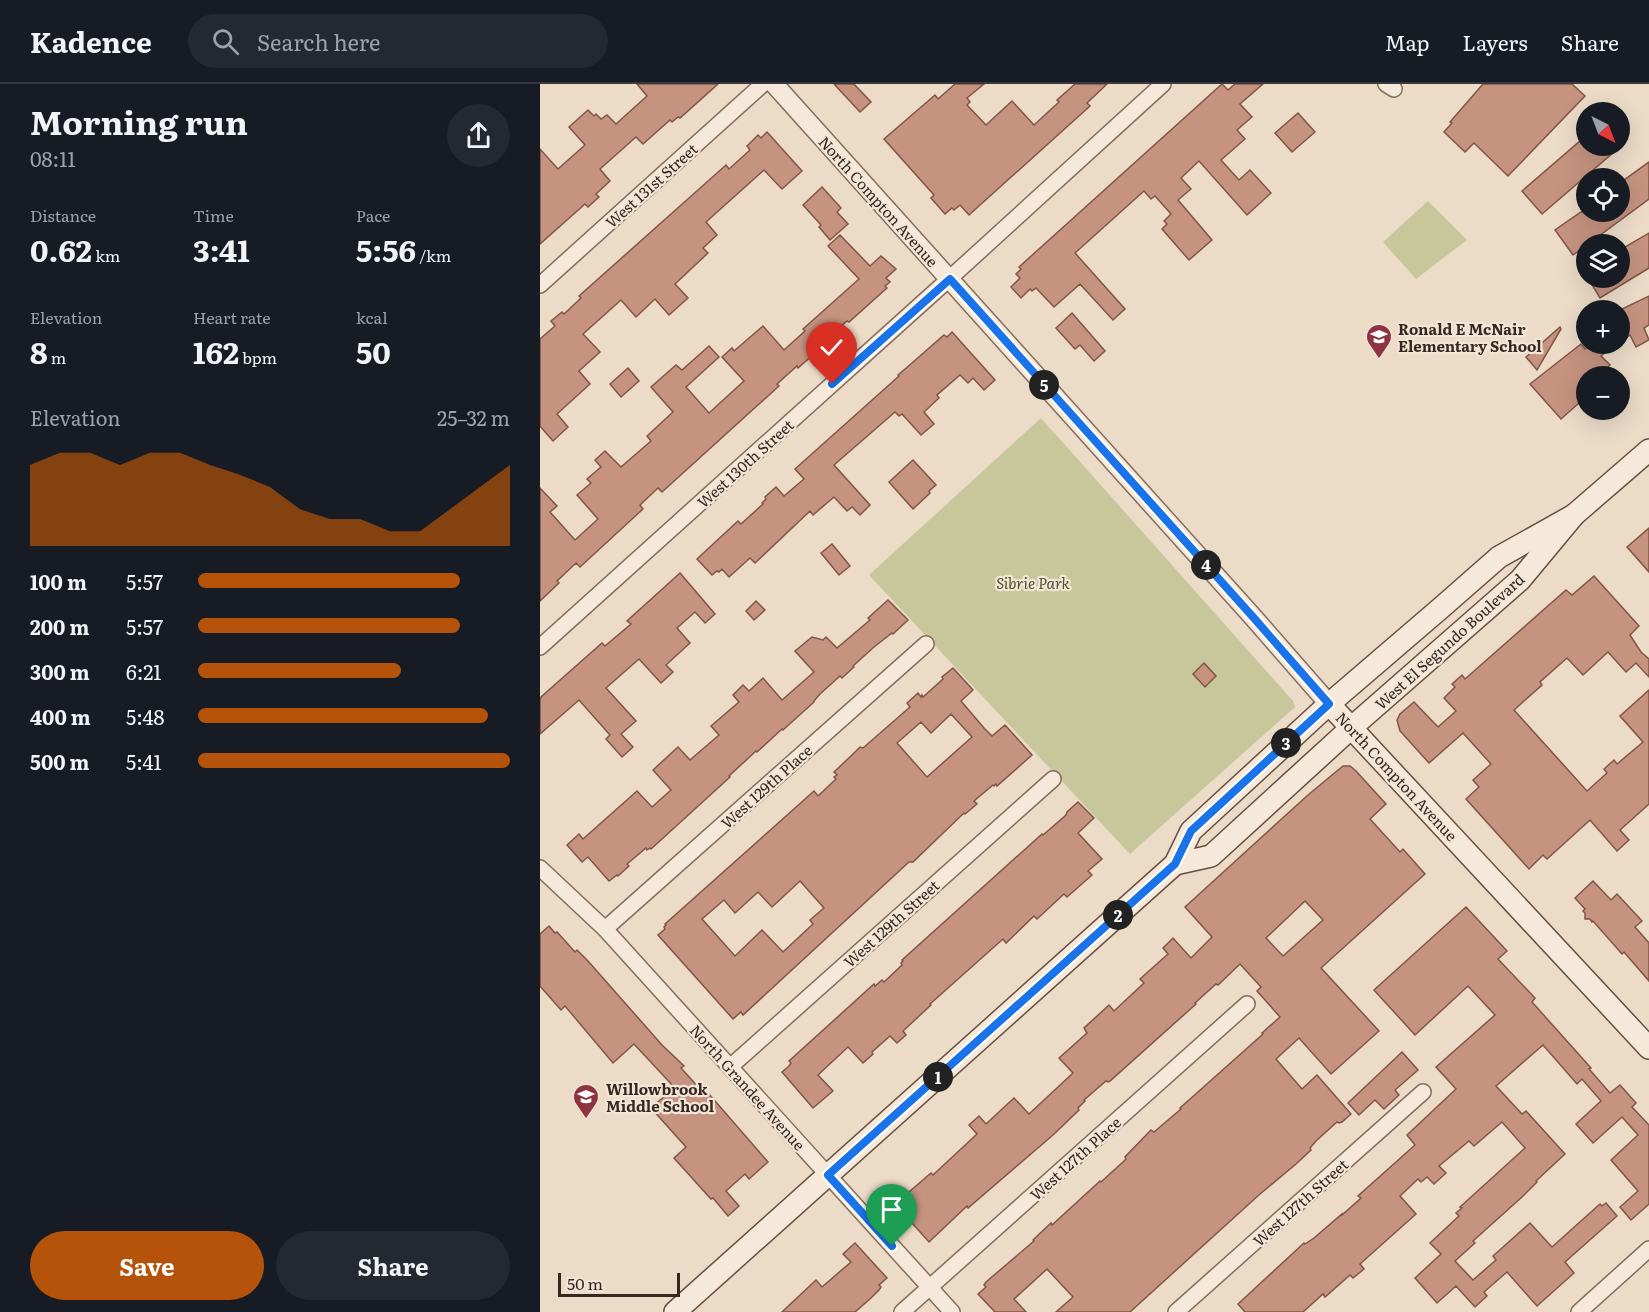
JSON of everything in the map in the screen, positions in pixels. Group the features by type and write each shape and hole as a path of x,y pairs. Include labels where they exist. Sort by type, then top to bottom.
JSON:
{"main road":[{"name":"West El Segundo Boulevard","path":"1175,864 1211,856 1351,728 1520,580 1574,515 1649,450"},
{"name":"West El Segundo Boulevard","path":"675,1312 1175,864 1191,831 1329,704 1498,556 1574,515"},
{"name":"North Compton Avenue","path":"1329,704 1649,1047"}],"street":[{"name":"West 131st Street","path":"540,285 763,84"},
{"name":"North Compton Avenue","path":"774,84 1329,704"},
{"name":"West 130th Street","path":"540,647 950,279 1163,84"},
{"name":"West 129th Place","path":"605,929 926,644"},
{"name":"West 129th Street","path":"730,1067 1053,779"},
{"name":"North Grandee Avenue","path":"540,868 605,929 952,1312"},
{"name":"West 127th Place","path":"902,1312 1247,1004"},
{"name":"West 127th Street","path":"1176,1312 1423,1092"},
{"path":"1579,1312 1649,1249"}],"green space":[{"path":"1428,201 1467,240 1416,279 1383,242"},
{"name":"Sibrie Park","path":"1041,418 1293,701 1295,707 1130,854 869,575"}],"building":[{"path":"637,84 718,84 680,118 672,122 670,120 643,144 636,137 600,169 610,181 596,194 599,197 588,207 585,204 540,244 540,149 558,169 585,145 569,127 588,110 601,119 607,115 616,124 647,96"},
{"path":"834,84 854,84 871,102 860,112"},
{"path":"955,84 984,84 967,98 970,102 967,105 986,125 1012,101 1034,125 1075,84 1107,84 1087,103 1090,106 969,215 960,205 945,214 931,198 934,195 884,139 935,95 938,99"},
{"path":"1222,84 1228,90 1235,84 1263,84 1240,104 1252,117 1237,130 1245,139 1221,160 1239,180 1250,170 1271,193 1247,215 1199,161 1181,178 1191,189 1178,200 1212,240 1189,260 1162,229 1167,224 1164,221 1171,214 1155,196 1151,199 1144,191 1075,253 1125,309 1113,320 1080,284 1054,307 1036,288 1032,291 1030,289 1021,298 1011,287 1020,278 1016,274 1021,269 1019,267"},
{"path":"1483,84 1572,84 1585,96 1576,102 1576,105 1508,176 1474,143 1465,152 1444,132 1452,123 1450,122"},
{"path":"1298,113 1315,132 1292,152 1275,133"},
{"path":"767,132 802,171 782,189 764,170 706,222 717,235 703,248 708,253 675,284 688,298 669,315 655,299 636,317 621,300 583,334 600,352 579,371 590,384 557,414 568,427 553,441 540,426 540,339 555,326 551,321 562,312 564,314 581,298 579,296 726,165 729,169 750,150 747,146 758,135 761,138"},
{"path":"1576,144 1576,156 1609,156 1595,168 1576,168 1576,185 1542,214 1522,191"},
{"path":"1649,162 1649,199 1630,213 1630,176"},
{"path":"822,187 841,208 837,212 848,224 830,240 819,227 821,225 803,205"},
{"path":"1576,215 1576,222 1618,222 1602,234 1576,234 1576,253 1573,255 1555,230"},
{"path":"1649,233 1649,268 1630,280 1630,244"},
{"path":"840,235 870,266 881,256 896,269 886,278 890,282 885,286 887,288 777,384 779,386 662,492 658,488 640,505 643,509 580,567 576,563 540,601 540,488 557,506 550,512 575,540 598,519 577,495 591,483 587,479 601,467 595,460 605,451 621,467 651,441 647,436 673,412 651,387 676,365 682,370 709,346 719,357 686,387 709,413 744,381 722,357 732,348 734,351 763,326 784,350 805,331 803,329 859,279 828,246"},
{"path":"1594,288 1616,288 1600,298"},
{"path":"1649,296 1649,325 1644,328 1649,340 1636,347 1630,335 1630,305"},
{"path":"1072,313 1105,351 1094,361 1080,345 1075,349 1056,328"},
{"path":"1560,327 1561,329 1537,370 1526,357"},
{"path":"952,332 995,380 984,390 973,378 968,383 960,375 937,395 939,398 924,412 934,424 921,435 902,414 899,416 895,412 834,465 870,505 860,515 852,507 847,511 834,497 813,515 810,511 755,563 750,558 729,577 722,569 712,575 697,559 738,521 741,524 763,504 765,497 776,487 784,496 804,479 795,469 898,375 944,335 947,337"},
{"path":"1576,348 1576,354 1604,354 1601,356 1610,365 1576,366 1576,406 1561,419 1530,384"},
{"path":"628,368 639,381 621,397 610,384"},
{"path":"913,460 936,485 913,509 889,482"},
{"path":"1649,528 1649,572 1627,547"},
{"path":"832,544 850,566 839,575 821,553"},
{"path":"680,573 715,614 705,623 695,612 677,628 690,643 666,665 673,672 661,683 639,659 606,688 636,721 621,734 633,747 622,757 606,739 610,735 579,700 540,734 541,697 602,643 605,646 631,624 627,621"},
{"path":"1594,576 1639,626 1630,635 1641,652 1649,659 1649,677 1636,663 1626,672 1608,652 1583,675 1567,658 1514,710 1587,791 1607,773 1604,769 1614,760 1617,764 1643,742 1620,716 1649,690 1649,804 1620,830 1629,840 1617,851 1590,820 1547,859 1543,855 1529,869 1466,799 1479,787 1473,780 1491,764 1463,733 1429,763 1400,731 1397,720 1400,714 1414,702 1438,727 1456,711 1444,698 1455,687 1452,684 1462,675 1465,679 1566,590 1572,595"},
{"path":"888,600 908,620 874,647 842,678 840,676 651,849 646,848 627,864 629,866 618,876 609,881 588,857 582,862 567,845 579,834 583,839 637,791 652,807 671,790 653,770 678,747 690,760 719,735 711,726 739,702 733,695 743,685 749,691 763,678 782,700 814,672 795,651 812,637 823,640 826,637 837,648 870,620 868,618"},
{"path":"756,601 765,610 754,620 746,611"},
{"path":"1204,663 1216,676 1205,687 1193,674"},
{"path":"953,668 973,690 961,701 984,728 992,736 1005,725 1032,755 997,786 993,785 974,801 977,804 964,813 913,862 909,862 743,1015 741,1012 733,1019 658,935 665,929 665,924 814,791 818,796 836,779 834,777 837,775 834,772 860,747 863,748 910,707 907,703 918,693 923,697 943,679 942,677","holes":["951,714 972,737 927,777 897,743 921,722 931,733","800,881 824,908 810,920 813,924 783,952 762,930 735,956 702,919 724,900 735,913 758,892 772,907"]},
{"path":"1343,766 1350,766 1386,804 1370,819 1400,852 1403,849 1425,874 1321,968 1379,1031 1331,1074 1299,1038 1276,1059 1302,1089 1317,1075 1351,1114 1342,1122 1337,1122 1296,1164 1130,1312 1056,1312 1073,1297 1047,1269 1014,1299 1026,1312 995,1312 978,1294 986,1287 984,1285 986,1282 1034,1241 1051,1223 1052,1225 1101,1182 1126,1159 1125,1157 1151,1130 1154,1132 1181,1109 1280,1017 1257,991 1261,987 1240,964 1110,1081 1106,1081 1084,1100 1079,1110 1053,1135 968,1208 967,1206 929,1242 895,1204 931,1173 933,1175 977,1134 969,1125 979,1116 986,1124 1014,1098 1029,1114 1073,1073 1059,1058 1087,1033 1084,1028 1109,1005 1114,1011 1144,983 1140,979 1168,954 1163,948 1173,938 1191,958 1212,937 1185,907","holes":["1305,901 1323,920 1283,956 1266,938"]},
{"path":"1078,802 1094,818 1078,833 1102,859 1088,871 1092,875 1067,897 1064,894 1037,919 1034,916 1006,943 1003,939 930,1004 903,1031 906,1035 897,1043 890,1036 863,1063 848,1047 818,1075 833,1091 813,1108 782,1072 791,1063 789,1061 874,984 875,986 882,980 884,982 902,965 902,960"},
{"path":"1593,881 1611,900 1617,894 1642,921 1635,927 1649,943 1649,981 1593,921 1585,919 1583,911 1585,909 1575,898"},
{"path":"1466,907 1507,951 1498,959 1535,998 1532,1002 1591,1068 1589,1069 1610,1093 1620,1085 1636,1103 1632,1107 1649,1125 1649,1204 1631,1220 1620,1207 1638,1191 1611,1160 1638,1135 1622,1117 1593,1143 1576,1124 1601,1101 1582,1079 1577,1084 1543,1045 1496,1086 1522,1114 1526,1111 1565,1154 1455,1261 1473,1280 1496,1260 1493,1256 1530,1223 1552,1247 1600,1204 1602,1206 1606,1203 1617,1216 1565,1262 1574,1273 1537,1306 1507,1272 1484,1292 1487,1296 1475,1307 1456,1286 1437,1303 1415,1278 1441,1254 1430,1243 1459,1216 1456,1213 1462,1208 1460,1207 1525,1148 1502,1122 1474,1146 1469,1141 1439,1166 1446,1173 1434,1184 1427,1177 1421,1182 1418,1179 1400,1196 1416,1214 1360,1264 1364,1269 1353,1278 1350,1275 1325,1297 1323,1294 1303,1312 1245,1312 1238,1304 1304,1243 1314,1238 1361,1198 1358,1196 1415,1145 1407,1135 1456,1089 1436,1067 1495,1015 1468,986 1415,1035 1374,990"},
{"path":"549,926 575,952 577,950 588,961 662,1045 684,1066 681,1068 700,1089 702,1086 768,1162 749,1179 745,1174 726,1191 739,1206 728,1216 674,1158 686,1147 651,1108 674,1087 634,1044 613,1063 565,1006 561,1010 540,986 540,934"},
{"path":"1402,1052 1418,1070 1395,1090 1399,1095 1384,1109 1375,1100 1359,1115 1348,1103"},
{"path":"855,1243 887,1278 879,1285 881,1287 871,1298 855,1312 782,1312 816,1280 822,1287 851,1262 843,1254"}],"place":[{"name":"Ronald E McNair Elementary School","path":"1379,360"},
{"name":"Willowbrook Middle School","path":"586,1120"}],"route":[{"path":"832,384 950,279 1329,704 1191,831 1175,864 828,1175 892,1246"}]}
